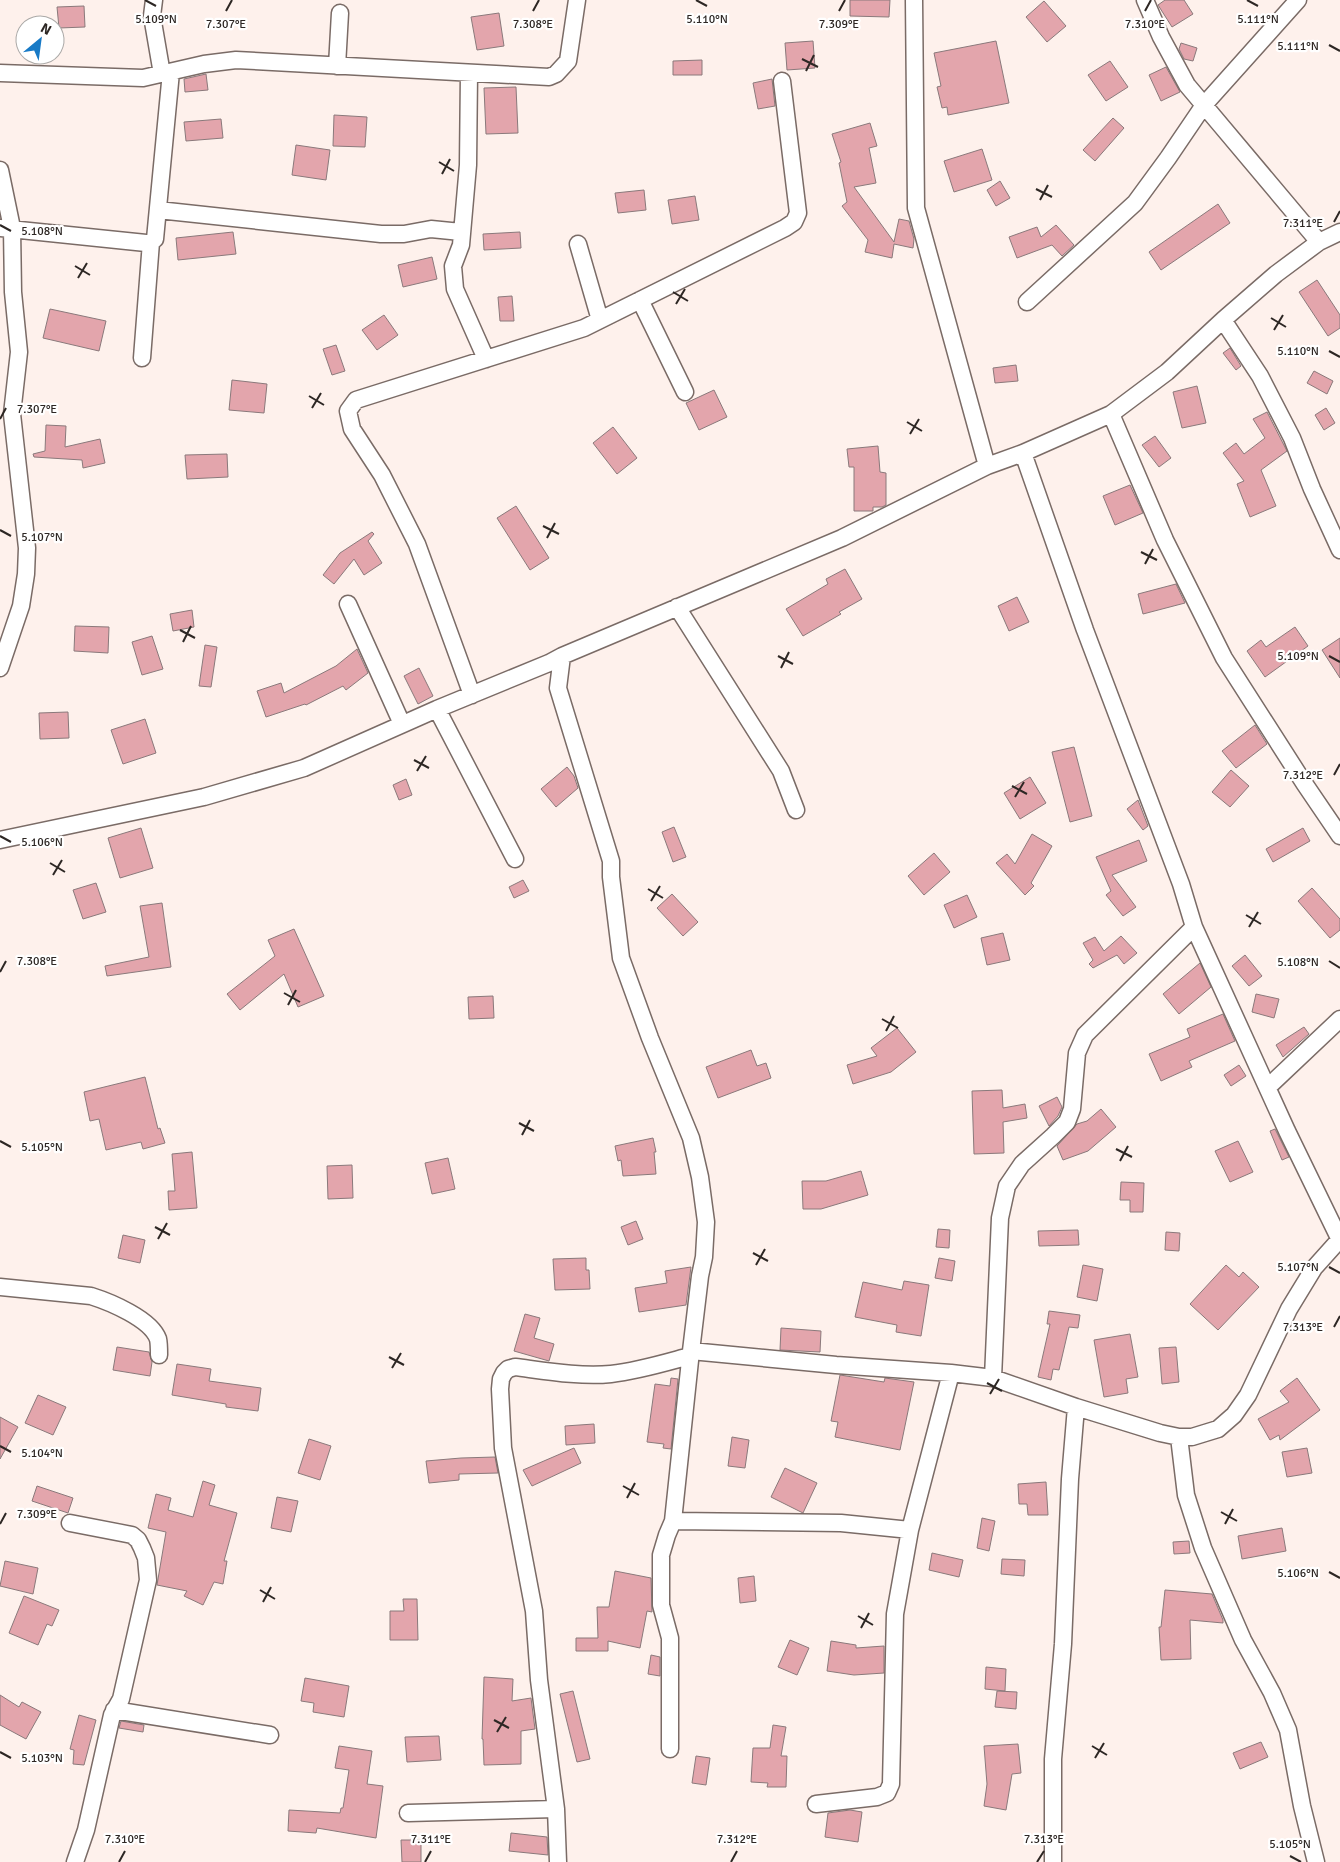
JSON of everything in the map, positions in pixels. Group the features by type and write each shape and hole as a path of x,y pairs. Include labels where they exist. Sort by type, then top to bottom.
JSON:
{"street":[{"path":"6,228 146,244 155,239 167,73 152,16 154,0"},
{"path":"0,73 143,78 204,64 236,60 549,77 556,74 568,61 577,0"},
{"path":"914,0 916,208 987,466"},
{"path":"1145,0 1161,37 1187,85 1319,242"},
{"path":"1027,302 1134,203 1168,158 1204,105 1298,0"},
{"path":"337,66 340,13"},
{"path":"469,73 468,165 461,245 453,266 455,289 486,359"},
{"path":"472,695 417,544 382,475 352,428 348,411 356,400 584,328 794,222 798,213 782,81"},
{"path":"0,170 19,352 12,414 28,548 21,606 0,668"},
{"path":"158,210 381,234 404,234 431,229 461,232"},
{"path":"0,840 213,795 304,768 436,709 533,670 842,538 987,466 1023,454 1111,414 1167,372 1276,274 1319,242 1340,232"},
{"path":"142,358 150,242"},
{"path":"578,244 600,320"},
{"path":"640,300 685,392"},
{"path":"1223,320 1260,376 1288,429 1312,489 1340,550"},
{"path":"1111,414 1165,540 1224,658 1340,836"},
{"path":"558,1862 556,1809 539,1680 534,1611 503,1448 500,1389 501,1379 508,1369 515,1367 576,1374 610,1374 641,1370 691,1353 951,1373 993,1378 1076,1407 1160,1433 1179,1437 1192,1437 1218,1429 1234,1415 1248,1395 1289,1309 1304,1284 1314,1268 1340,1240 1194,927 1181,884 1085,630 1023,454"},
{"path":"348,604 402,724"},
{"path":"677,607 781,771 796,810"},
{"path":"562,656 558,688 611,862 620,958 650,1038 688,1130 696,1160 706,1222 704,1257 700,1276 673,1521 661,1555 661,1605 670,1638 670,1749"},
{"path":"533,670 558,688"},
{"path":"436,709 515,860"},
{"path":"993,1378 1000,1218 1007,1186 1022,1164 1067,1122 1072,1110 1077,1053 1085,1035 1194,927"},
{"path":"1268,1086 1340,1019"},
{"path":"0,1287 92,1296 102,1300 136,1317 151,1328 158,1339 159,1355"},
{"path":"816,1804 876,1796 886,1793 891,1784 895,1614 910,1530 951,1373"},
{"path":"1053,1862 1053,1760 1063,1644 1070,1478 1076,1407"},
{"path":"1179,1437 1186,1495 1203,1548 1243,1640 1272,1693 1288,1730 1302,1806 1316,1862"},
{"path":"673,1521 841,1522 910,1530"},
{"path":"70,1523 132,1535 138,1540 146,1558 148,1580 120,1699 114,1710 86,1830 75,1862"},
{"path":"114,1710 270,1735"},
{"path":"408,1813 556,1809"}],"building":[{"path":"850,0 890,0 889,17 850,16"},
{"path":"1165,0 1184,0 1193,14 1172,27 1158,5"},
{"path":"1044,1 1066,26 1047,42 1026,17"},
{"path":"84,6 85,27 65,28 65,15 58,15 57,7"},
{"path":"499,13 504,46 477,50 471,17"},
{"path":"813,41 815,68 787,70 785,43"},
{"path":"996,41 1009,103 948,115 947,107 942,108 937,87 941,86 934,53"},
{"path":"1181,43 1197,48 1193,61 1184,59 1179,49"},
{"path":"702,60 702,75 673,75 673,61"},
{"path":"1110,61 1128,87 1106,101 1088,75"},
{"path":"1166,67 1180,92 1161,101 1149,75"},
{"path":"206,74 208,90 185,92 184,79"},
{"path":"772,79 775,106 758,109 753,83"},
{"path":"516,87 518,133 486,134 484,88"},
{"path":"334,115 367,117 365,147 333,146"},
{"path":"1113,118 1124,128 1095,161 1083,150"},
{"path":"221,119 223,138 186,141 184,122"},
{"path":"870,123 877,146 869,148 876,183 854,187 894,242 899,219 909,221 914,239 913,248 894,244 892,258 865,252 868,240 842,206 847,202 839,163 841,162 832,134"},
{"path":"296,145 330,150 326,180 292,175"},
{"path":"982,149 992,180 954,192 944,161"},
{"path":"1000,181 1010,198 996,206 987,190"},
{"path":"644,190 646,210 618,213 615,193"},
{"path":"695,196 699,220 672,224 668,200"},
{"path":"1218,204 1230,223 1161,270 1149,252"},
{"path":"1056,225 1074,245 1062,256 1052,245 1017,258 1009,237 1037,227 1041,237"},
{"path":"233,232 236,254 178,260 176,238"},
{"path":"520,232 521,248 484,250 483,234"},
{"path":"432,257 437,279 403,287 398,265"},
{"path":"1317,280 1340,315 1340,328 1328,336 1299,292"},
{"path":"512,296 514,321 500,321 498,297"},
{"path":"50,309 106,321 99,351 43,338"},
{"path":"384,315 398,335 377,350 362,330"},
{"path":"336,345 345,371 332,375 323,349"},
{"path":"1230,348 1241,366 1236,370 1223,353"},
{"path":"1016,365 1018,381 995,383 993,368"},
{"path":"1314,371 1333,381 1327,394 1307,383"},
{"path":"232,380 267,384 264,413 229,410"},
{"path":"1197,386 1206,423 1182,428 1173,392"},
{"path":"714,390 727,417 699,430 686,403"},
{"path":"1326,408 1335,423 1324,430 1315,415"},
{"path":"1267,412 1287,451 1261,470 1276,506 1250,517 1237,484 1244,481 1223,453 1236,443 1244,454 1265,438 1253,419"},
{"path":"46,425 66,426 65,447 100,439 105,463 83,468 82,460 34,457 33,454 45,451"},
{"path":"613,427 637,458 617,474 593,443"},
{"path":"1155,436 1171,458 1159,467 1142,445"},
{"path":"878,446 880,472 886,473 886,505 873,507 873,511 854,511 854,467 849,467 847,449"},
{"path":"227,454 228,477 187,479 185,455"},
{"path":"1130,485 1143,513 1115,525 1103,496"},
{"path":"516,506 549,558 530,570 497,518"},
{"path":"372,532 374,534 368,541 382,563 364,575 354,559 334,584 323,575 340,553"},
{"path":"845,569 862,599 839,612 841,614 803,636 786,609 828,584 826,579"},
{"path":"1176,584 1185,603 1143,614 1138,594"},
{"path":"1017,597 1029,622 1009,631 998,606"},
{"path":"192,610 194,627 173,631 170,614"},
{"path":"75,626 109,627 108,653 74,651"},
{"path":"1295,627 1308,646 1265,677 1247,651 1261,640 1266,647"},
{"path":"152,636 163,669 142,675 132,642"},
{"path":"1340,638 1340,678 1322,650"},
{"path":"205,645 217,647 211,687 199,686"},
{"path":"357,649 368,673 346,690 343,686 306,705 266,717 257,691 281,683 284,693 336,666"},
{"path":"419,668 433,696 418,704 404,676"},
{"path":"68,712 69,738 40,739 39,713"},
{"path":"145,719 156,753 123,764 111,730"},
{"path":"1255,725 1267,744 1236,768 1222,751"},
{"path":"1074,747 1092,816 1070,822 1052,752"},
{"path":"567,767 574,776 578,788 556,807 541,789"},
{"path":"1231,770 1249,786 1230,807 1212,792"},
{"path":"1030,777 1046,803 1020,819 1004,793"},
{"path":"406,779 412,795 399,800 393,785"},
{"path":"1138,800 1148,826 1143,830 1127,809"},
{"path":"674,827 686,857 673,862 662,832"},
{"path":"141,828 153,868 120,878 108,838"},
{"path":"1303,828 1310,841 1273,862 1266,849"},
{"path":"1032,834 1052,846 1031,883 1034,886 1025,895 996,863 1007,854 1015,864"},
{"path":"1139,840 1147,861 1112,875 1136,907 1123,916 1106,895 1111,891 1096,857"},
{"path":"934,853 950,872 924,895 908,876"},
{"path":"523,880 529,891 514,898 509,887"},
{"path":"96,883 106,912 83,919 73,890"},
{"path":"1312,888 1340,919 1340,930 1330,938 1298,901"},
{"path":"672,894 698,922 683,936 657,908"},
{"path":"967,895 977,917 954,928 944,905"},
{"path":"162,903 171,967 107,976 105,966 149,957 140,906"},
{"path":"294,929 324,996 298,1007 284,974 240,1010 227,994 275,956 268,940"},
{"path":"1003,933 1010,960 987,965 981,938"},
{"path":"1121,936 1137,953 1124,964 1117,955 1093,968 1089,964 1093,960 1083,943 1095,937 1104,951"},
{"path":"1245,955 1262,976 1249,986 1232,966"},
{"path":"1200,963 1211,987 1179,1014 1163,994"},
{"path":"1256,994 1279,999 1274,1018 1252,1012"},
{"path":"493,996 494,1018 469,1019 468,997"},
{"path":"1223,1014 1235,1041 1189,1061 1192,1067 1161,1081 1149,1054 1190,1037 1187,1029"},
{"path":"1304,1027 1309,1034 1283,1057 1276,1045"},
{"path":"897,1028 916,1052 891,1072 853,1084 847,1065 877,1056 871,1048"},
{"path":"751,1050 757,1066 766,1063 771,1078 718,1098 706,1067"},
{"path":"1239,1065 1246,1076 1231,1086 1224,1075"},
{"path":"145,1077 158,1129 160,1128 165,1143 143,1149 141,1142 106,1150 99,1119 90,1121 84,1092"},
{"path":"1002,1090 1003,1108 1025,1104 1027,1118 1003,1122 1004,1153 974,1154 972,1091"},
{"path":"1057,1097 1062,1107 1058,1116 1049,1126 1039,1106"},
{"path":"1101,1109 1116,1127 1088,1151 1063,1160 1057,1146 1077,1124 1087,1121"},
{"path":"1275,1129 1289,1157 1282,1160 1270,1131"},
{"path":"653,1138 656,1152 654,1152 656,1174 623,1176 621,1160 618,1161 615,1146"},
{"path":"1238,1141 1253,1172 1230,1182 1215,1151"},
{"path":"192,1152 197,1208 169,1210 168,1191 175,1191 172,1154"},
{"path":"448,1158 455,1189 432,1194 425,1163"},
{"path":"352,1165 353,1198 328,1199 327,1166"},
{"path":"861,1171 868,1195 821,1209 803,1209 802,1181 826,1181"},
{"path":"1121,1182 1144,1183 1143,1212 1130,1212 1130,1200 1120,1200"},
{"path":"636,1221 643,1239 628,1245 621,1227"},
{"path":"938,1229 950,1230 949,1248 936,1247"},
{"path":"1078,1230 1079,1245 1039,1246 1038,1231"},
{"path":"1166,1232 1180,1233 1179,1251 1165,1250"},
{"path":"123,1235 145,1240 140,1263 118,1258"},
{"path":"586,1258 586,1270 589,1270 590,1289 555,1290 553,1259"},
{"path":"939,1258 955,1261 952,1281 935,1278"},
{"path":"1083,1265 1103,1269 1097,1301 1077,1297"},
{"path":"1226,1265 1239,1277 1243,1272 1259,1287 1218,1330 1190,1304"},
{"path":"691,1267 686,1305 639,1312 635,1288 667,1283 665,1271"},
{"path":"904,1281 929,1285 921,1336 896,1332 897,1325 855,1317 863,1282 902,1290"},
{"path":"1049,1311 1080,1315 1078,1328 1069,1327 1059,1370 1053,1369 1051,1380 1038,1377 1050,1324 1047,1324"},
{"path":"525,1314 540,1318 534,1338 554,1344 549,1361 514,1351"},
{"path":"781,1328 821,1331 820,1352 780,1350"},
{"path":"1130,1334 1138,1377 1126,1379 1128,1393 1104,1397 1094,1340"},
{"path":"117,1347 149,1352 152,1362 150,1376 113,1370"},
{"path":"1176,1347 1179,1382 1162,1384 1159,1348"},
{"path":"177,1364 211,1369 209,1381 261,1388 258,1411 226,1407 226,1404 172,1395"},
{"path":"840,1375 884,1382 885,1378 914,1382 900,1450 835,1437 838,1422 831,1421"},
{"path":"671,1378 678,1379 671,1449 663,1448 664,1444 647,1442 655,1384 670,1386"},
{"path":"1297,1378 1320,1410 1280,1440 1279,1435 1270,1440 1258,1419 1289,1402 1280,1391"},
{"path":"38,1395 66,1407 53,1435 25,1423"},
{"path":"0,1417 18,1427 0,1459"},
{"path":"594,1424 595,1443 566,1445 565,1426"},
{"path":"732,1437 749,1440 745,1468 728,1466"},
{"path":"309,1439 331,1446 320,1480 298,1473"},
{"path":"574,1448 581,1463 532,1486 523,1470"},
{"path":"1307,1448 1312,1473 1287,1477 1282,1452"},
{"path":"495,1457 498,1473 459,1474 459,1480 429,1483 426,1461"},
{"path":"785,1468 817,1483 803,1513 771,1497"},
{"path":"203,1481 215,1485 209,1505 237,1513 224,1561 227,1561 223,1584 214,1582 203,1605 184,1596 187,1591 157,1585 166,1532 148,1528 156,1494 171,1498 168,1510 193,1517"},
{"path":"1046,1482 1048,1515 1028,1515 1027,1504 1019,1504 1018,1484"},
{"path":"37,1486 73,1498 68,1513 32,1501"},
{"path":"277,1497 298,1501 291,1532 271,1528"},
{"path":"982,1518 995,1521 989,1551 977,1548"},
{"path":"1282,1528 1286,1551 1242,1559 1238,1536"},
{"path":"1189,1541 1190,1553 1174,1554 1173,1542"},
{"path":"932,1553 963,1560 959,1577 929,1570"},
{"path":"1002,1559 1025,1560 1024,1576 1001,1574"},
{"path":"5,1561 38,1568 33,1594 0,1586"},
{"path":"615,1571 651,1578 652,1612 647,1611 640,1648 608,1641 608,1651 576,1651 576,1638 598,1638 597,1607 609,1607"},
{"path":"754,1576 756,1601 740,1603 738,1578"},
{"path":"1165,1590 1212,1594 1223,1620 1223,1623 1190,1620 1191,1659 1161,1660 1159,1627 1161,1627"},
{"path":"24,1596 59,1610 52,1626 47,1624 38,1645 9,1633"},
{"path":"403,1599 417,1599 418,1640 390,1640 390,1611 404,1611"},
{"path":"790,1640 809,1648 797,1675 778,1667"},
{"path":"831,1641 856,1645 856,1648 884,1646 884,1673 854,1675 827,1671"},
{"path":"651,1655 660,1657 660,1676 648,1674"},
{"path":"986,1667 1006,1669 1005,1691 985,1689"},
{"path":"484,1677 513,1679 512,1701 531,1698 535,1729 521,1731 521,1764 484,1765 482,1739"},
{"path":"305,1678 349,1686 344,1717 313,1712 314,1703 301,1701"},
{"path":"573,1691 590,1759 577,1762 560,1694"},
{"path":"997,1691 1017,1692 1016,1709 995,1707"},
{"path":"0,1695 19,1707 22,1702 41,1712 26,1739 0,1725"},
{"path":"79,1715 96,1720 84,1765 73,1764 74,1750 70,1749"},
{"path":"121,1721 144,1725 143,1732 119,1728"},
{"path":"773,1725 786,1727 781,1756 787,1756 786,1787 767,1787 768,1783 751,1782 753,1748 770,1748"},
{"path":"439,1736 441,1760 407,1762 405,1737"},
{"path":"1261,1742 1268,1757 1240,1769 1233,1753"},
{"path":"1018,1744 1021,1773 1012,1774 1006,1810 984,1806 987,1784 984,1746"},
{"path":"339,1746 372,1751 367,1784 383,1786 376,1838 317,1828 316,1833 288,1831 289,1810 340,1813 341,1808 343,1808 349,1770 335,1768"},
{"path":"696,1756 710,1758 706,1785 692,1783"},
{"path":"850,1810 862,1812 858,1842 825,1837 828,1813"},
{"path":"511,1833 547,1837 548,1855 509,1851"},
{"path":"401,1840 421,1840 421,1862 402,1862"}]}
